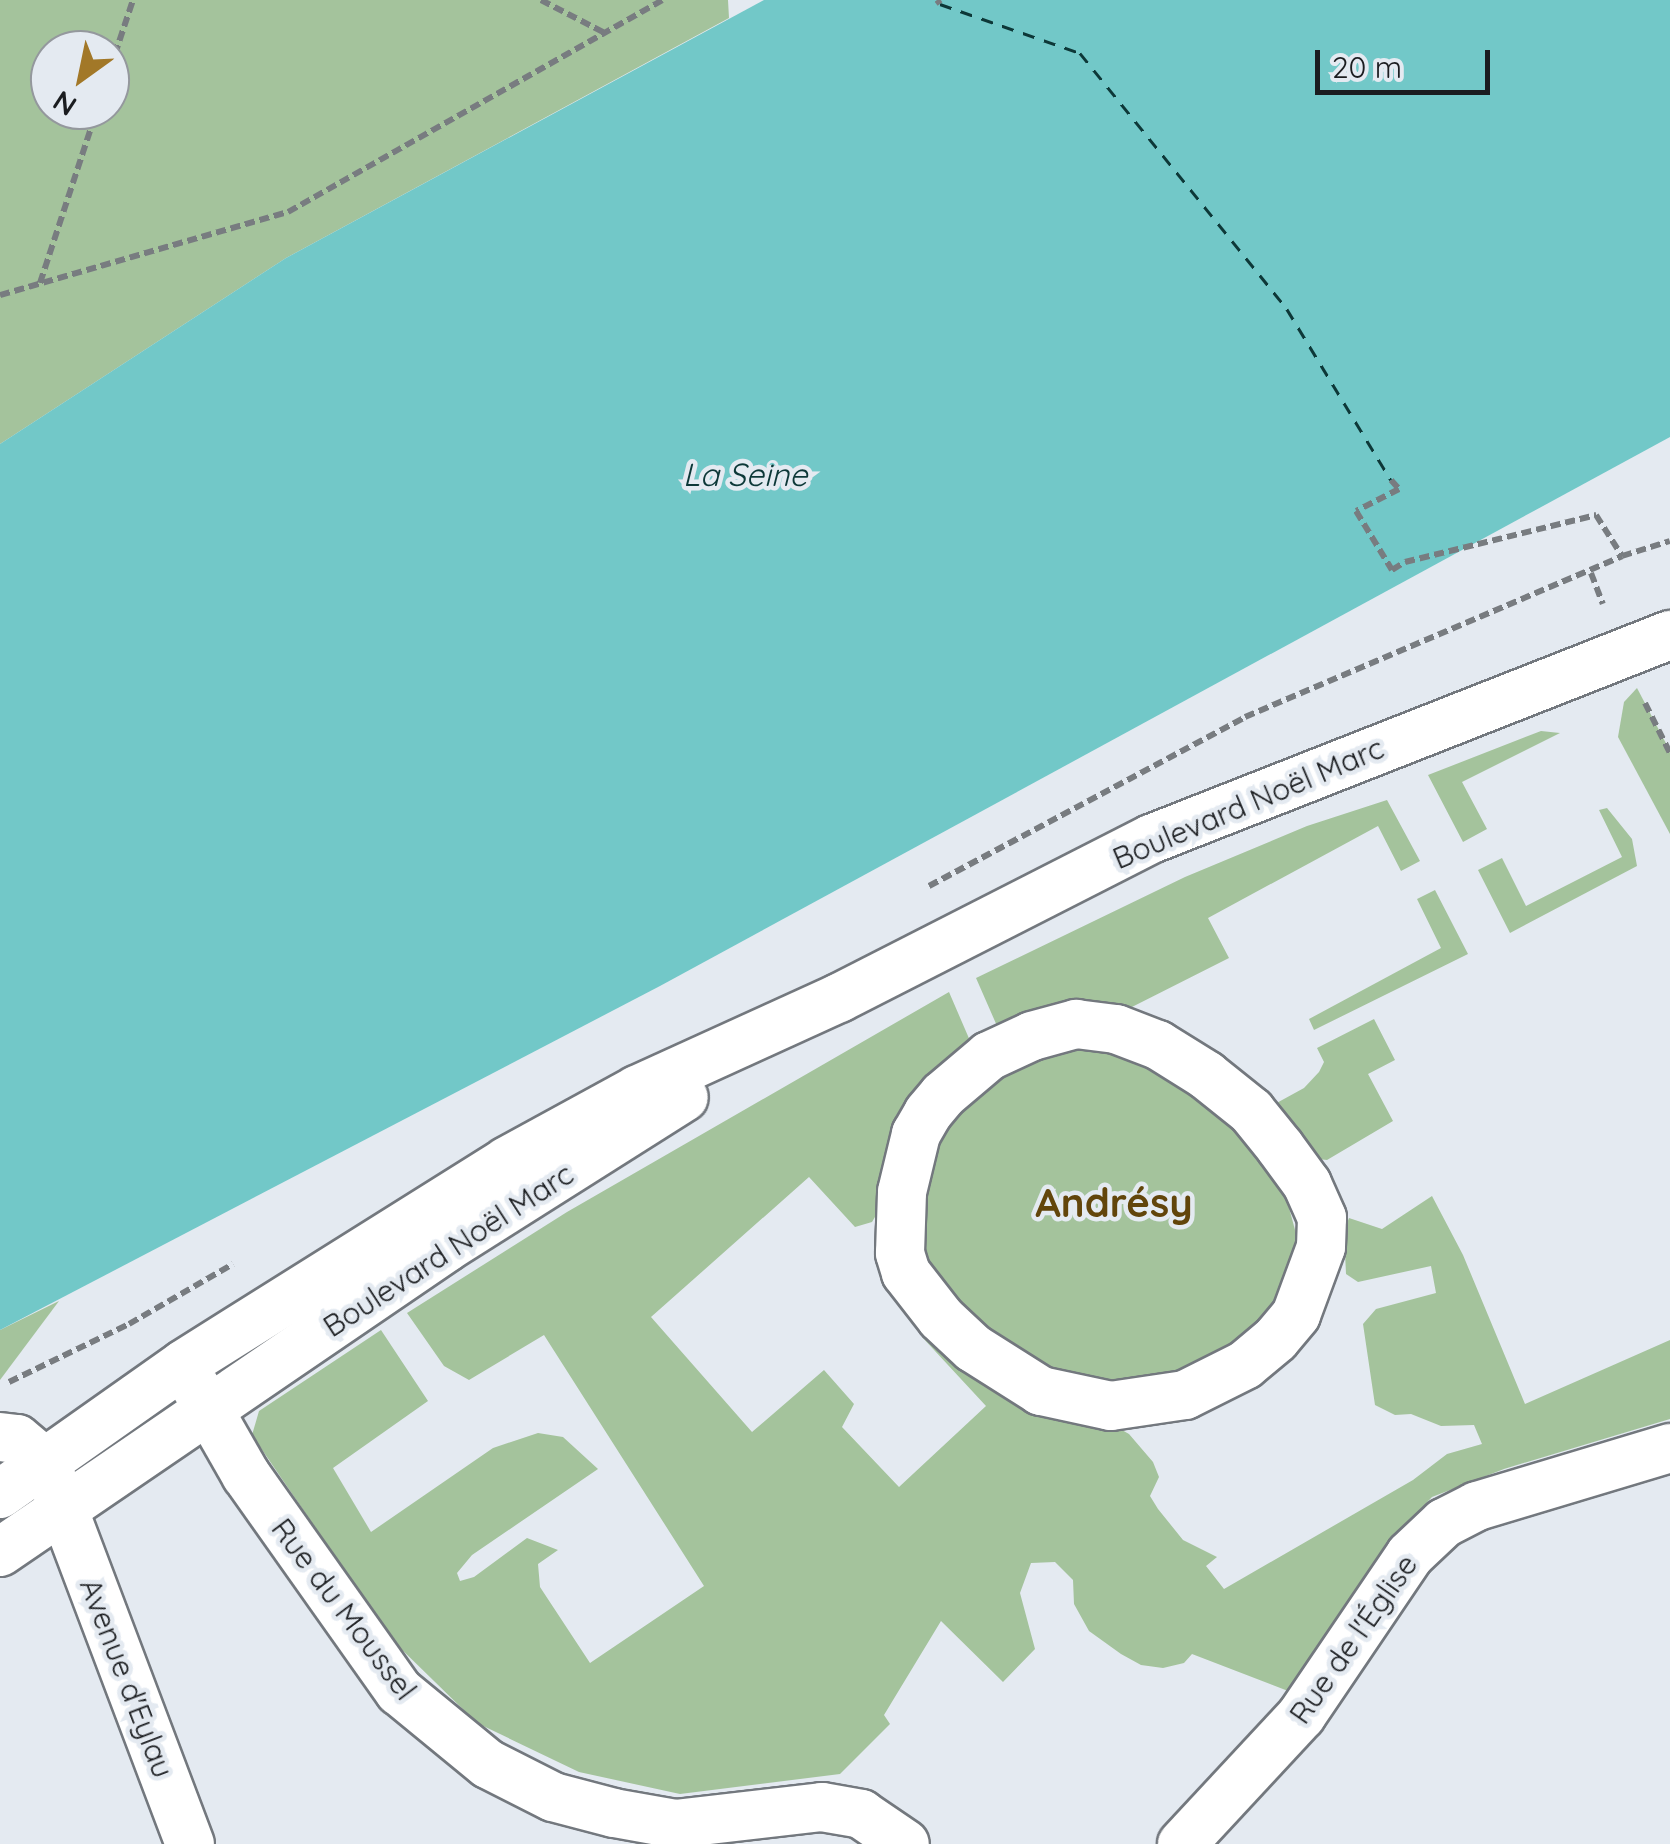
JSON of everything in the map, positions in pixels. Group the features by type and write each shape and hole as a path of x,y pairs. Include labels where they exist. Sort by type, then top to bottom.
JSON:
{"street":[{"name":"Boulevard Noël Marc","path":"11,1462 184,1364 508,1161 637,1090 838,998 1150,839 1670,635"},
{"name":"Boulevard Noël Marc","path":"0,1552 462,1237 838,998"},
{"path":"1076,1024 1116,1029 1158,1046 1251,1111 1307,1184 1322,1218 1321,1246 1309,1286 1296,1315 1276,1339 1212,1384 1168,1399 1111,1406 1042,1391 972,1348 941,1318 906,1273 900,1253 902,1192 916,1134 928,1113 942,1095 989,1056 1032,1036 1076,1024"},
{"name":"Rue du Moussel","path":"184,1364 246,1475 399,1691 488,1764 553,1797 614,1814 676,1824 788,1809 842,1809 882,1826 905,1844"},
{"name":"Rue de l'Église","path":"1182,1844 1301,1716 1410,1555 1444,1523 1477,1506 1670,1448"},
{"path":"11,1462 63,1511"},
{"name":"Avenue d'Eylau","path":"63,1511 190,1844"}],"path":[{"path":"123,30 133,0"},
{"path":"540,0 604,33"},
{"path":"0,294 288,212 662,0"},
{"path":"40,283 90,130"},
{"path":"1391,480 1398,489 1356,510 1392,570 1406,562 1596,516 1622,556"},
{"path":"1592,572 1622,556 1670,541"}],"green space":[{"path":"0,0 728,0 729,18 286,258 0,444"},
{"path":"1637,688 1670,751 1670,834 1618,737 1624,702"},
{"path":"1541,731 1560,733 1462,782 1487,829 1463,842 1428,775"},
{"path":"1387,800 1420,861 1401,871 1378,826 1208,918 1229,958 1124,1011 1001,1035 976,978 1185,877 1307,826"},
{"path":"1607,808 1632,839 1637,866 1510,933 1478,870 1502,858 1526,906 1622,857 1599,810"},
{"path":"1435,890 1468,954 1314,1030 1309,1019 1441,948 1417,899"},
{"path":"949,992 974,1050 872,1222 855,1227 809,1177 651,1317 752,1432 824,1370 854,1404 842,1427 899,1487 986,1406 922,1337 935,1325 1129,1434 1153,1462 1159,1477 1150,1496 1183,1540 1217,1557 1206,1566 1224,1589 1413,1480 1447,1454 1482,1444 1474,1425 1441,1426 1411,1414 1395,1415 1375,1405 1363,1324 1376,1309 1436,1293 1431,1266 1358,1282 1346,1274 1344,1231 1349,1218 1382,1229 1432,1196 1463,1255 1525,1404 1670,1340 1670,1419 1504,1469 1432,1497 1385,1547 1301,1696 1192,1654 1184,1663 1163,1668 1141,1665 1089,1631 1074,1604 1073,1580 1055,1562 1031,1563 1020,1593 1035,1649 1003,1682 941,1621 884,1715 890,1724 840,1774 680,1794 579,1772 477,1723 392,1640 252,1435 259,1411 381,1330 428,1401 333,1468 371,1532 493,1448 538,1433 563,1437 598,1469 472,1555 457,1573 460,1581 474,1577 527,1538 558,1550 538,1564 540,1587 590,1663 704,1586 544,1335 469,1380 444,1366 407,1313 567,1212"},
{"path":"1374,1019 1395,1060 1368,1074 1393,1121 1327,1160 1309,1158 1273,1105 1304,1088 1319,1072 1324,1062 1317,1048"},
{"path":"1082,1045 1118,1049 1217,1105 1270,1172 1288,1204 1301,1252 1282,1303 1213,1367 1076,1391 958,1314 913,1241 930,1160 944,1129 968,1101 1004,1073 1043,1055"},
{"path":"59,1301 0,1380 0,1330"}],"water":[{"name":"La Seine","path":"764,0 1670,0 1670,437 660,986 0,1330 0,444 286,258"}],"ferry route":[{"path":"940,4 1080,53 1287,309 1391,480"}],"district":[{"name":"Andrésy","path":"1114,1202"}]}
